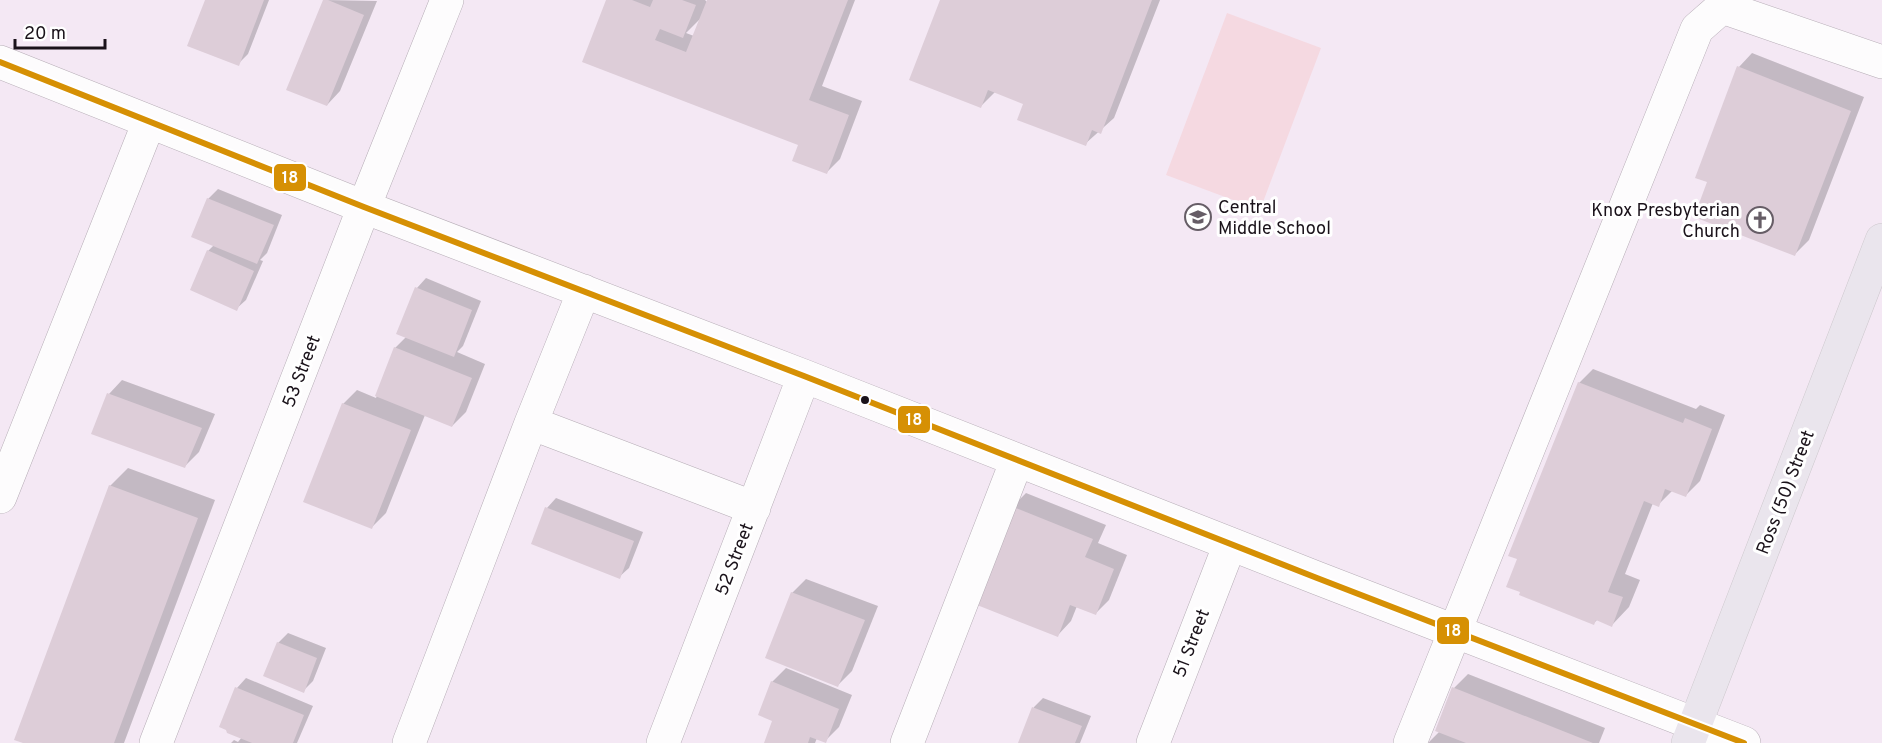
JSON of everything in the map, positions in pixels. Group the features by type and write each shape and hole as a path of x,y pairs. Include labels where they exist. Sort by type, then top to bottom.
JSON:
{"main road":[{"name":"Ross (50) Street","path":"1692,734 1882,240"}],"street":[{"name":"53 Street","path":"156,743 447,0"},
{"path":"1410,743 1697,30 1722,7 1882,62"},
{"path":"0,62 364,207 804,376 1454,631 1692,734 1744,743"},
{"path":"0,497 149,122"},
{"path":"409,743 584,291"},
{"name":"52 Street","path":"663,743 804,376"},
{"path":"531,423 754,508"},
{"path":"907,743 1017,460"},
{"name":"51 Street","path":"1153,743 1230,544"}],"shaded area":[{"path":"1227,13 1321,48 1260,210 1166,175"}],"building":[{"path":"205,0 264,0 239,66 187,46"},
{"path":"323,0 364,15 327,106 286,90"},
{"path":"606,0 632,0 650,7 653,0 682,0 696,5 683,38 660,29 655,40 686,52 707,0 848,0 809,100 849,115 827,174 792,161 798,145 582,62"},
{"path":"940,0 1152,0 1101,134 1092,130 1086,146 1017,120 1023,104 988,90 981,108 909,80"},
{"path":"1737,66 1851,111 1795,256 1694,217 1707,182 1695,178"},
{"path":"207,198 274,225 257,264 191,237"},
{"path":"207,250 254,271 237,311 190,290"},
{"path":"415,287 472,310 454,357 396,334"},
{"path":"394,347 472,378 452,427 375,396"},
{"path":"1578,382 1683,423 1685,418 1712,429 1686,497 1665,489 1659,507 1644,501 1608,592 1623,597 1612,627 1596,620 1594,625 1519,595 1520,592 1506,587 1517,559 1508,556"},
{"path":"107,393 202,428 185,468 91,434"},
{"path":"342,403 411,430 372,529 303,502"},
{"path":"109,485 198,518 114,743 23,743 14,740"},
{"path":"1011,506 1093,539 1085,557 1114,569 1096,615 1070,605 1058,637 972,603"},
{"path":"545,507 634,541 620,579 531,544"},
{"path":"791,592 865,620 838,687 765,658"},
{"path":"277,642 317,658 304,693 263,676"},
{"path":"771,681 839,709 826,743 810,737 808,743 764,743 772,721 758,715"},
{"path":"235,687 304,715 293,743 252,743 227,733 219,727"},
{"path":"1452,687 1593,743 1466,743 1435,731"},
{"path":"1032,707 1082,726 1075,743 1018,743"}],"transit line":[{"name":"18","path":"0,62 364,207 1744,743"}],"place":[{"name":"Central Middle School","path":"1198,217"},
{"name":"Knox Presbyterian Church","path":"1760,220"}]}
